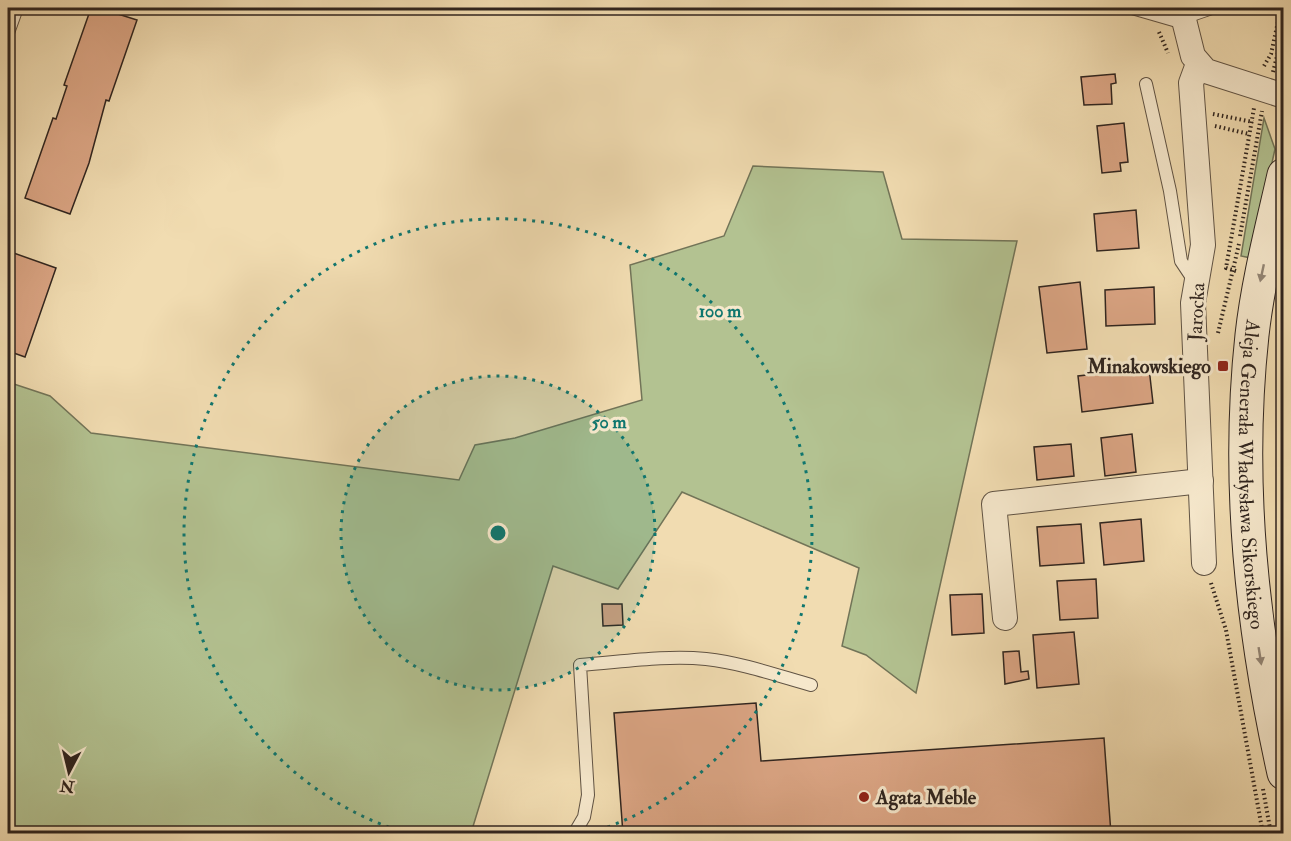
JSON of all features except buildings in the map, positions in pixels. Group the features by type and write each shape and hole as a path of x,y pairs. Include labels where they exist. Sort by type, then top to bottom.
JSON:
{"main road":[{"name":"Aleja Generała Władysława Sikorskiego","path":"1284,175 1260,279 1252,336 1246,454 1253,607 1267,696 1284,773"}],"street":[{"path":"1183,16 1193,56 1206,71 1284,96"},
{"name":"Jarocka","path":"1198,64 1191,83 1203,245 1193,303 1204,563"},
{"path":"1005,618 994,504 1200,481"}],"lane":[{"path":"8,33 17,8"},
{"path":"1132,8 1183,16 1212,8"},
{"path":"1146,84 1170,191 1180,261 1196,283"},
{"path":"574,834 584,817 588,795 580,665 677,657 706,659 730,662 811,685"}],"path":[{"path":"1262,73 1271,54 1281,8"},
{"path":"1272,72 1281,52 1284,29"},
{"path":"1275,38 1282,39"},
{"path":"1256,65 1264,66"},
{"path":"1217,126 1249,134 1254,108"},
{"path":"1217,339 1240,239 1261,114"},
{"path":"1251,121 1259,123"},
{"path":"1204,563 1226,630 1263,834"}],"green space":[{"path":"1264,118 1275,149 1251,258 1241,256"},
{"path":"753,166 883,172 902,239 1017,241 916,693 866,655 842,646 859,568 682,492 618,589 553,566 471,833 8,833 8,382 50,396 91,433 459,480 475,445 515,438 642,400 630,265 724,236"}],"place":[{"name":"Minakowskiego","path":"1223,366"},
{"name":"Agata Meble","path":"864,797"}]}
